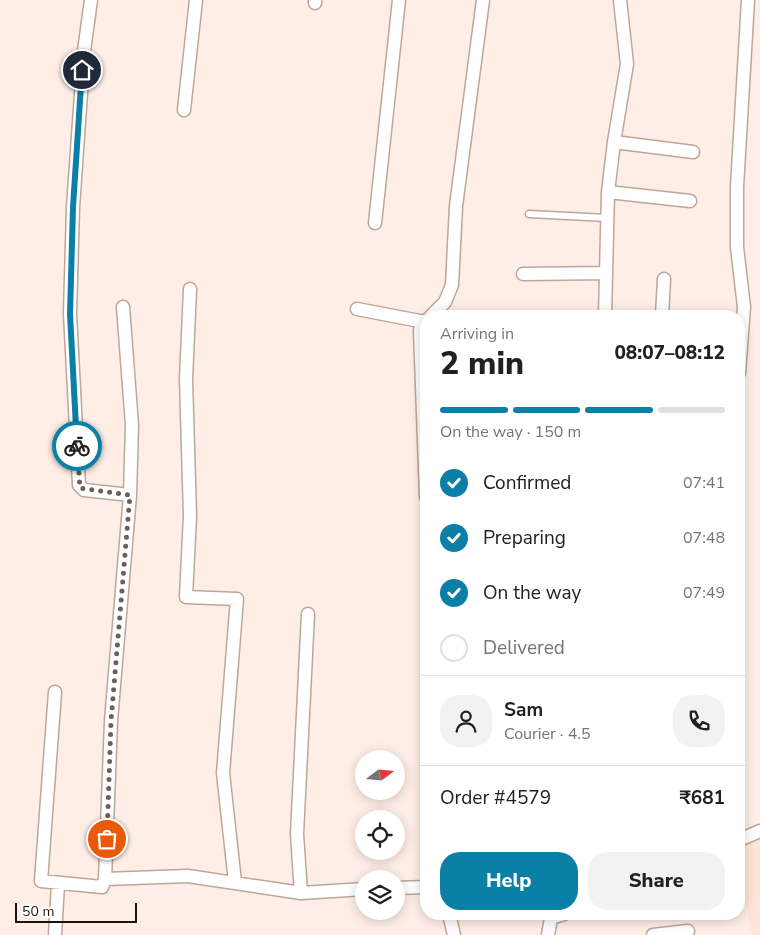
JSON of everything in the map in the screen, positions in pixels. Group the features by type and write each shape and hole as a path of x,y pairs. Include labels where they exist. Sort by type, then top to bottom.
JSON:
{"street":[{"path":"91,0 82,70 73,207 70,314 79,485 84,490 130,495"},
{"path":"184,110 196,0"},
{"path":"375,223 398,0"},
{"path":"437,310 445,302 452,285 456,206 483,0"},
{"path":"605,310 608,192 627,64 620,0"},
{"path":"744,310 737,247 738,187 748,0"},
{"path":"614,142 693,152"},
{"path":"608,192 690,201"},
{"path":"523,274 606,273"},
{"path":"662,310 664,279"},
{"path":"190,289 186,379 190,516 186,597 237,599 223,773 234,882"},
{"path":"55,692 41,878 44,883 102,887 105,879 111,721 130,495 132,425 123,307"},
{"path":"357,309 420,318"},
{"path":"301,894 297,834 308,614"},
{"path":"745,837 760,830"},
{"path":"105,879 188,876 301,894 355,890"},
{"path":"55,935 58,884"},
{"path":"405,888 420,887"},
{"path":"450,920 454,935"},
{"path":"548,935 550,920"},
{"path":"653,935 688,931"}],"lane":[{"path":"529,214 607,218"}],"shaded area":[{"path":"760,837 760,935 752,935 745,901 745,845"}],"way so far":[{"path":"77,446 80,488 130,495 111,721 107,839"}],"route":[{"path":"77,446 70,314 73,207 82,70"}]}
